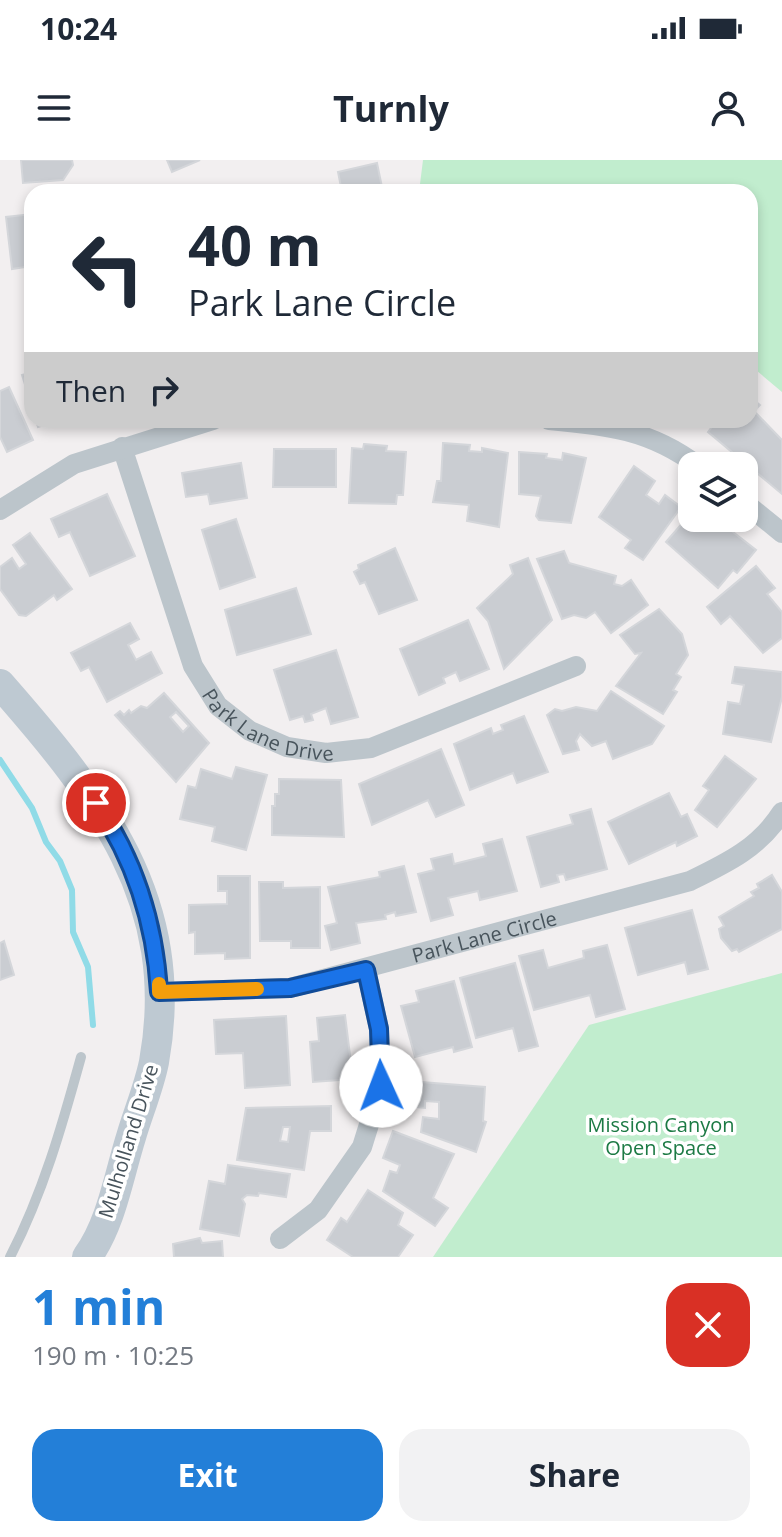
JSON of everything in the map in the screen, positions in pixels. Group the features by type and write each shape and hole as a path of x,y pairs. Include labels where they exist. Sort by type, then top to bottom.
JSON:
{"main road":[{"name":"Mulholland Drive","path":"6,696 83,783 124,851 147,909 157,954 159,992 153,1064 110,1205 87,1257"}],"street":[{"path":"0,510 74,464 186,428"},
{"path":"615,428 669,444 680,452"},
{"name":"Park Lane Drive","path":"122,447 193,666 218,706 250,731 287,747 326,753 371,748 576,666"},
{"path":"758,513 782,533"},
{"name":"Park Lane Circle","path":"159,992 290,988 690,881 739,857 769,832 782,812"},
{"path":"280,1239 318,1210 362,1147 381,1086 379,1029 366,970"}],"lane":[{"path":"10,1257 43,1185 81,1057"}],"green space":[{"path":"423,160 782,160 782,392 758,372 758,184 420,184"},
{"name":"Mission Canyon Open Space","path":"782,973 782,1257 433,1257 589,1025"}],"building":[{"path":"21,160 72,160 73,165 63,180 23,183"},
{"path":"167,160 200,160 172,172"},
{"path":"377,163 381,184 340,184 338,172"},
{"path":"24,215 24,267 12,269 6,217"},
{"path":"9,387 24,420 24,428 28,428 33,440 7,452 0,437 0,391"},
{"path":"758,415 782,440 782,494 758,474 758,452 732,452 708,432 711,428 758,428"},
{"path":"443,443 470,445 469,451 482,452 482,448 508,453 499,527 467,521 469,505 433,502 437,481 441,481"},
{"path":"364,444 387,446 386,451 406,452 403,495 397,495 396,504 349,503 352,448 363,449"},
{"path":"274,449 336,449 336,487 273,487"},
{"path":"519,452 547,454 546,458 562,460 563,453 586,458 571,523 539,520 536,516 541,496 519,494"},
{"path":"241,463 247,498 210,504 208,494 186,497 182,473"},
{"path":"634,466 655,481 646,495 659,504 665,495 678,505 678,511 643,560 625,548 631,540 599,517"},
{"path":"107,494 135,556 90,576 70,532 59,537 51,519"},
{"path":"236,519 255,577 220,589 202,530"},
{"path":"678,528 678,532 733,532 756,550 737,573 733,570 718,588 666,542"},
{"path":"30,533 72,589 57,600 54,595 26,616 19,615 0,589 0,567 12,558 19,569 26,564 13,545"},
{"path":"395,548 417,600 379,614 365,582 360,584 354,572 359,569 358,565"},
{"path":"564,551 569,563 616,576 614,584 622,586 631,580 648,605 611,633 595,612 586,618 574,615 562,619 537,559"},
{"path":"528,558 552,620 504,669 488,621 477,608 513,574 510,565"},
{"path":"756,566 775,588 767,594 782,612 782,638 763,653 730,616 721,624 707,607"},
{"path":"296,588 311,634 237,655 225,610"},
{"path":"659,609 682,634 688,655 676,674 681,677 673,690 677,692 663,714 616,686 641,653 635,654 620,635"},
{"path":"468,620 489,669 460,681 456,672 443,678 445,683 419,695 400,649"},
{"path":"130,623 139,639 128,645 136,660 151,652 162,673 107,702 89,667 81,671 71,653"},
{"path":"336,650 358,717 331,724 326,708 311,714 313,720 305,722 303,716 290,720 274,670"},
{"path":"735,667 782,672 782,697 771,742 723,734 728,702 740,704 744,685 732,683"},
{"path":"611,691 664,726 652,744 613,759 606,741 592,746 580,734 576,741 579,750 563,754 547,715 555,709 562,711 576,707 597,711"},
{"path":"164,693 209,743 176,782 115,715 120,711 124,715 129,710 131,713 141,706 147,708","holes":["176,712 189,726 183,732 170,717"]},
{"path":"524,716 548,772 517,783 513,773 470,790 454,744 491,728 493,734 503,730 501,725"},
{"path":"441,749 464,805 436,817 428,800 372,825 359,784"},
{"path":"725,756 756,779 717,827 695,810 709,790 703,786"},
{"path":"236,767 267,775 246,850 212,841 215,827 180,819 188,786 196,788 201,769 232,779"},
{"path":"279,779 341,780 344,837 272,835 272,806 275,806 275,794 279,794"},
{"path":"669,793 681,817 687,814 697,836 677,846 676,842 629,864 608,822"},
{"path":"591,809 607,869 566,880 564,874 557,875 559,882 541,887 527,837 573,824 570,815"},
{"path":"502,839 517,891 480,900 478,891 448,898 453,915 431,921 418,874 434,870 431,859 452,854 454,864 486,856 483,844"},
{"path":"404,866 416,912 396,916 395,912 385,915 386,919 356,923 360,943 331,950 325,926 337,923 328,887 380,877 379,872"},
{"path":"772,875 782,892 782,929 739,952 737,949 732,951 721,938 719,929 724,926 719,917 754,896 751,892 759,888 757,884"},
{"path":"218,876 250,876 250,958 225,959 225,953 195,954 195,932 189,933 189,905 227,904 227,891 218,891"},
{"path":"259,882 283,882 283,888 320,887 320,948 291,948 291,941 260,941"},
{"path":"692,910 708,969 688,974 685,962 638,975 625,928"},
{"path":"4,941 14,975 0,980 0,943"},
{"path":"607,945 625,1009 596,1017 590,995 534,1010 519,956 543,950 548,968 584,958 583,951"},
{"path":"515,963 538,1046 519,1051 513,1028 476,1038 460,978"},
{"path":"454,981 472,1047 454,1052 453,1047 415,1057 401,1006 419,1002 416,991"},
{"path":"345,1015 353,1079 313,1082 310,1042 319,1041 317,1018"},
{"path":"286,1016 290,1085 245,1088 243,1053 216,1054 214,1020"},
{"path":"408,1081 485,1087 483,1121 486,1122 476,1152 421,1132 423,1117 439,1119 439,1102 425,1101 425,1108 406,1106"},
{"path":"331,1106 331,1131 310,1131 304,1170 237,1160 246,1108","holes":["283,1127 290,1127 288,1142 280,1141"]},
{"path":"393,1131 454,1154 433,1198 448,1208 435,1226 383,1191 390,1171 397,1173 400,1165 383,1158"},
{"path":"228,1165 290,1174 286,1197 259,1193 258,1196 247,1195 242,1199 245,1204 239,1236 200,1229 209,1181 225,1184"},
{"path":"368,1190 403,1213 398,1225 413,1235 398,1257 353,1257 327,1240 341,1218 347,1222"},
{"path":"200,1238 202,1243 222,1241 223,1257 174,1257 173,1244"}],"waterway":[{"path":"0,760 32,808 72,890 73,932 88,967 93,1025"}],"slow traffic":[{"path":"159,984 159,992 257,989"}],"route":[{"path":"96,803 131,865 147,909 157,954 159,992 290,988 366,970 379,1029 381,1086"}]}
